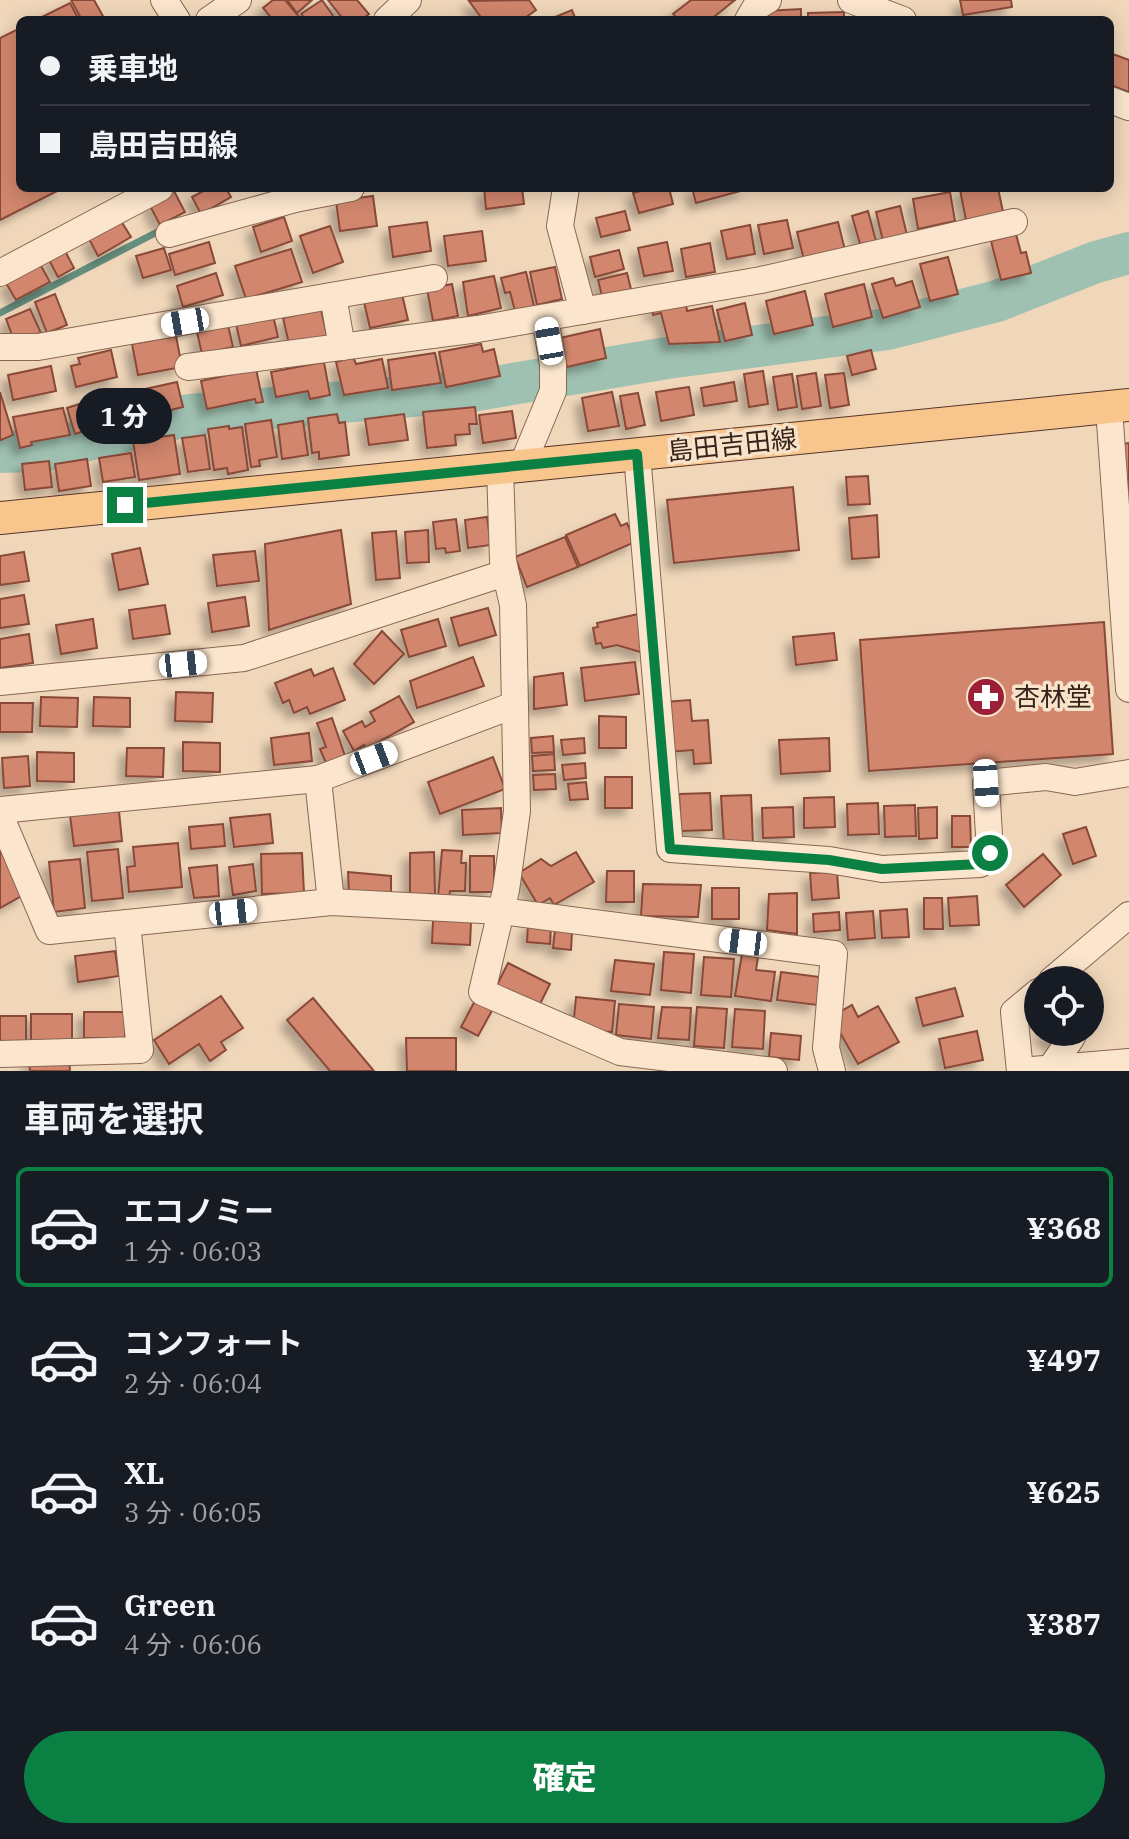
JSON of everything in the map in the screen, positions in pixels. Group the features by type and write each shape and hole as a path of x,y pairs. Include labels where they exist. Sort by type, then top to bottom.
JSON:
{"main road":[{"name":"島田吉田線","path":"0,518 1119,406"}],"street":[{"path":"215,16 238,0"},
{"path":"391,16 408,0"},
{"path":"750,16 755,8 768,0"},
{"path":"851,0 893,16"},
{"path":"0,273 152,192"},
{"path":"169,234 331,192"},
{"path":"565,192 560,226 583,311"},
{"path":"188,367 545,318 761,280 1014,222"},
{"path":"0,347 38,347 434,278"},
{"path":"333,296 342,347"},
{"path":"545,318 553,364 553,391 511,467 505,573 513,605 517,811 501,911 482,992 620,1052 774,1071"},
{"path":"1119,406 1129,689"},
{"path":"637,454 670,849 829,860 882,869 980,864 990,853 986,783 1046,777 1075,782 1129,773"},
{"path":"0,682 244,658 505,573"},
{"path":"514,705 318,779 0,813 49,931 331,902 501,911 834,954 826,1048 832,1071"},
{"path":"318,779 331,902"},
{"path":"1069,966 1129,915"},
{"path":"0,1054 140,1050 127,923"},
{"path":"1024,1004 1014,1012 1020,1071 1129,1062"},
{"path":"1050,1069 1066,1046"}],"building":[{"path":"71,0 94,0 103,16 80,16"},
{"path":"273,0 285,0 299,16 270,16 263,8"},
{"path":"287,0 312,0 297,13"},
{"path":"322,0 333,16 303,16 301,14"},
{"path":"328,0 357,0 369,14 366,16 341,16"},
{"path":"529,0 536,10 528,16 480,16 469,1"},
{"path":"691,0 735,0 715,16 673,14"},
{"path":"960,0 1011,0 1012,7 963,15"},
{"path":"70,3 77,16 44,16"},
{"path":"801,9 801,16 767,16 766,11"},
{"path":"572,10 574,16 558,16"},
{"path":"844,12 844,16 808,16 808,13"},
{"path":"16,30 16,192 55,192 0,220 0,38"},
{"path":"1114,54 1129,60 1129,92 1114,86"},
{"path":"175,192 185,212 160,225 149,204"},
{"path":"201,192 228,192 231,197 201,214 192,197"},
{"path":"484,192 522,192 524,204 486,209"},
{"path":"670,192 673,204 639,213 633,193"},
{"path":"693,192 737,192 696,203"},
{"path":"950,192 955,221 918,229 913,199"},
{"path":"960,192 999,192 1003,212 966,220"},
{"path":"373,196 377,226 340,231 336,201"},
{"path":"900,206 907,235 883,241 876,212"},
{"path":"625,211 630,230 601,237 596,218"},
{"path":"868,211 876,241 860,244 852,216"},
{"path":"284,217 292,241 261,252 253,227"},
{"path":"787,220 793,248 764,254 758,225"},
{"path":"121,221 131,237 98,256 89,239"},
{"path":"427,222 431,251 393,257 389,227"},
{"path":"838,222 845,250 804,260 797,232"},
{"path":"750,225 755,254 727,259 721,231"},
{"path":"330,226 343,262 313,273 300,236"},
{"path":"482,231 486,261 448,266 444,236"},
{"path":"1016,234 1021,253 1026,252 1031,273 1001,280 991,241"},
{"path":"209,242 215,263 175,275 169,254"},
{"path":"667,242 673,271 644,276 638,248"},
{"path":"710,243 715,272 686,277 681,249"},
{"path":"164,248 171,270 143,278 136,256"},
{"path":"64,249 74,268 58,277 48,258"},
{"path":"291,249 302,282 246,299 235,266"},
{"path":"619,250 624,269 595,277 590,257"},
{"path":"948,257 958,294 930,301 920,264"},
{"path":"40,264 50,282 16,300 6,283"},
{"path":"555,267 562,299 537,305 530,272"},
{"path":"526,272 534,306 515,311 510,292 505,293 501,278"},
{"path":"216,273 223,295 183,307 177,286"},
{"path":"627,273 632,293 603,300 598,280"},
{"path":"494,276 501,308 468,316 463,282"},
{"path":"893,278 896,286 912,281 920,307 883,318 872,284"},
{"path":"452,284 458,316 433,321 427,289"},
{"path":"864,284 872,317 833,327 825,294"},
{"path":"805,291 813,325 774,334 766,301"},
{"path":"55,294 67,325 47,333 35,302"},
{"path":"402,294 408,320 370,328 364,302"},
{"path":"685,299 687,311 712,306 720,342 669,344 661,313 653,315 651,307"},
{"path":"745,303 752,335 725,341 717,310"},
{"path":"30,309 41,333 14,340 6,319"},
{"path":"321,309 327,336 289,344 283,318"},
{"path":"273,315 278,337 241,346 236,324"},
{"path":"228,325 233,347 202,354 197,332"},
{"path":"600,329 606,358 567,367 560,338"},
{"path":"176,336 182,367 138,375 132,344"},
{"path":"481,344 483,352 494,349 500,376 446,387 439,352"},
{"path":"111,350 117,377 76,387 71,366 80,364 78,358"},
{"path":"871,350 876,369 852,375 847,356"},
{"path":"435,353 441,383 392,390 388,360"},
{"path":"353,357 356,364 382,359 388,388 344,395 336,362"},
{"path":"324,362 330,395 310,399 308,391 276,397 271,372"},
{"path":"51,366 56,391 13,400 8,375"},
{"path":"256,369 263,402 256,403 255,399 207,409 201,381"},
{"path":"763,371 768,404 749,407 744,374"},
{"path":"816,373 821,406 802,409 797,376"},
{"path":"844,373 849,405 830,408 825,375"},
{"path":"792,374 797,407 778,410 773,377"},
{"path":"177,382 183,407 150,415 148,405 139,407 136,391"},
{"path":"734,382 737,401 704,406 701,388"},
{"path":"689,387 694,415 661,421 656,392"},
{"path":"0,392 13,435 1,440 0,438"},
{"path":"612,392 619,426 588,431 582,398"},
{"path":"114,393 124,424 95,434 94,428 75,434 67,408"},
{"path":"638,393 645,425 626,429 620,396"},
{"path":"475,407 477,424 469,424 470,434 455,435 456,445 427,448 423,412"},
{"path":"63,408 70,435 31,442 32,445 20,448 13,417"},
{"path":"512,411 516,438 483,443 479,415"},
{"path":"337,414 339,423 345,422 349,455 319,459 319,452 312,453 308,418"},
{"path":"404,414 408,440 369,445 365,419"},
{"path":"271,420 277,457 259,460 260,466 251,467 245,424"},
{"path":"303,421 308,455 282,459 278,425"},
{"path":"229,426 229,429 242,427 248,470 228,474 227,468 214,470 208,429"},
{"path":"174,435 180,474 139,480 133,441"},
{"path":"205,435 210,469 188,472 182,438"},
{"path":"1129,443 1129,536 1120,444"},
{"path":"131,453 135,477 103,482 99,458"},
{"path":"87,459 91,486 59,491 55,464"},
{"path":"49,461 52,487 25,490 22,464"},
{"path":"868,476 870,504 848,505 846,477"},
{"path":"793,487 799,550 674,563 667,500"},
{"path":"615,514 621,526 627,523 635,542 580,566 566,535"},
{"path":"877,515 879,557 852,559 849,518"},
{"path":"487,517 491,545 468,548 465,520"},
{"path":"456,519 460,551 446,553 445,548 436,549 433,522"},
{"path":"341,530 351,604 269,630 265,544"},
{"path":"428,530 429,562 407,563 405,532"},
{"path":"396,531 400,578 376,580 372,533"},
{"path":"565,537 578,567 527,587 515,557"},
{"path":"140,548 148,584 119,590 112,554"},
{"path":"255,551 259,581 217,586 213,555"},
{"path":"24,552 29,581 0,585 0,556"},
{"path":"24,595 29,624 0,628 0,599"},
{"path":"245,597 249,626 212,632 208,603"},
{"path":"165,605 170,634 133,639 129,610"},
{"path":"488,608 496,635 459,646 451,618"},
{"path":"643,613 647,654 617,645 603,648 601,643 596,644 593,628 598,627 597,623"},
{"path":"93,619 97,648 61,654 56,625"},
{"path":"438,619 446,646 409,657 401,630"},
{"name":"杏林堂","path":"1104,622 1113,754 869,771 860,640"},
{"path":"382,631 404,654 374,684 354,664"},
{"path":"834,633 837,660 796,665 793,637"},
{"path":"29,634 33,663 0,668 0,639"},
{"path":"473,657 484,686 417,708 410,681"},
{"path":"635,662 639,694 585,701 581,668"},
{"path":"333,668 345,700 310,714 307,707 294,713 289,700 283,703 275,683 311,669 314,676"},
{"path":"563,673 567,705 534,709 534,677"},
{"path":"176,692 213,693 212,722 175,721"},
{"path":"399,696 414,722 366,749 364,745 354,751 343,731 362,721 365,727 375,721 370,712"},
{"path":"41,697 78,698 77,727 40,726"},
{"path":"94,697 130,698 130,727 93,726"},
{"path":"690,700 692,721 708,720 711,763 694,764 693,750 668,752 664,702"},
{"path":"0,703 33,703 32,732 0,732"},
{"path":"599,716 626,717 626,748 599,748"},
{"path":"332,718 345,756 326,763 320,749 326,747 317,723"},
{"path":"309,733 312,761 274,765 271,738"},
{"path":"553,736 554,752 532,753 531,738"},
{"path":"584,738 585,753 563,755 561,740"},
{"path":"829,738 830,771 781,774 779,740"},
{"path":"183,742 220,743 220,772 183,771"},
{"path":"127,748 164,748 163,777 126,776"},
{"path":"37,752 74,753 74,782 37,781"},
{"path":"554,754 555,770 533,771 532,756"},
{"path":"28,756 30,786 4,788 2,758"},
{"path":"493,757 505,789 440,814 428,782"},
{"path":"585,763 586,778 564,780 562,765"},
{"path":"555,774 556,789 534,790 533,775"},
{"path":"605,777 632,777 632,808 605,808"},
{"path":"586,782 588,799 570,800 568,784"},
{"path":"710,793 712,830 681,831 679,794"},
{"path":"751,795 753,845 724,844 721,796"},
{"path":"834,797 835,827 804,828 804,798"},
{"path":"878,803 879,834 848,835 847,804"},
{"path":"915,805 916,836 885,837 884,806"},
{"path":"793,807 794,837 763,838 762,808"},
{"path":"937,807 937,838 919,839 918,808"},
{"path":"501,808 502,833 463,835 462,810"},
{"path":"119,811 122,841 74,846 70,816"},
{"path":"270,814 273,843 234,847 230,818"},
{"path":"952,816 970,816 971,847 952,847"},
{"path":"223,824 225,846 191,849 189,827"},
{"path":"1086,827 1096,856 1073,864 1063,834"},
{"path":"178,843 182,887 129,892 127,867 135,866 133,847"},
{"path":"0,849 25,894 0,908"},
{"path":"118,849 123,898 92,901 87,852"},
{"path":"442,850 462,851 461,863 466,863 465,891 450,891 449,900 438,898"},
{"path":"434,852 435,894 410,894 410,853"},
{"path":"576,852 594,882 554,905 550,898 538,905 519,873 541,859 551,866"},
{"path":"302,853 304,893 262,894 261,854"},
{"path":"1043,854 1061,875 1024,907 1006,885"},
{"path":"470,856 494,856 494,892 470,892"},
{"path":"80,859 85,908 54,912 49,862"},
{"path":"253,864 256,891 233,895 229,867"},
{"path":"217,865 219,896 194,898 189,868"},
{"path":"607,871 634,871 634,902 606,902"},
{"path":"348,872 391,876 391,896 349,896"},
{"path":"837,872 839,898 812,900 810,873"},
{"path":"643,884 701,885 698,917 641,916"},
{"path":"712,888 739,888 739,919 712,919"},
{"path":"797,893 797,934 767,930 769,894"},
{"path":"977,896 979,925 950,926 948,898"},
{"path":"924,898 942,898 943,929 924,929"},
{"path":"907,909 909,937 882,938 880,911"},
{"path":"873,911 875,938 848,940 846,913"},
{"path":"839,912 840,930 814,932 813,914"},
{"path":"433,920 471,922 470,945 432,943"},
{"path":"528,924 551,925 550,944 527,942"},
{"path":"555,930 572,932 571,950 553,948"},
{"path":"115,951 119,976 78,982 75,956"},
{"path":"664,952 694,954 691,993 661,990"},
{"path":"742,954 758,957 756,970 775,972 771,1001 735,996"},
{"path":"704,957 734,959 731,997 701,995"},
{"path":"615,960 654,964 650,995 611,991"},
{"path":"508,963 550,984 538,1008 496,987"},
{"path":"781,972 820,977 817,1005 777,1000"},
{"path":"955,988 963,1016 923,1026 916,998"},
{"path":"221,996 243,1028 221,1042 226,1050 210,1061 199,1044 169,1064 154,1040"},
{"path":"477,997 494,1007 478,1036 461,1027"},
{"path":"576,997 615,1001 612,1032 573,1029"},
{"path":"313,998 374,1071 330,1071 287,1020"},
{"path":"619,1004 654,1007 651,1039 616,1035"},
{"path":"852,1005 858,1017 878,1006 899,1042 858,1064 831,1017"},
{"path":"662,1007 691,1008 689,1040 658,1038"},
{"path":"697,1007 727,1009 724,1048 694,1046"},
{"path":"735,1009 765,1011 763,1049 732,1047"},
{"path":"84,1012 125,1012 125,1038 84,1038"},
{"path":"31,1014 72,1014 72,1040 31,1040"},
{"path":"0,1016 26,1016 26,1042 0,1042"},
{"path":"977,1031 983,1060 945,1068 939,1039"},
{"path":"771,1033 801,1036 799,1060 769,1057"},
{"path":"406,1038 456,1038 456,1071 407,1071"},
{"path":"69,1059 70,1071 30,1071 29,1060"}],"waterway":[{"path":"0,313 165,228"},
{"path":"0,452 42,451 190,415 471,391 667,358 888,329 997,301 1096,262 1129,253"}],"place":[{"name":"杏林堂","path":"986,697"}],"route":[{"path":"125,505 637,454 670,849 829,860 882,869 980,864 990,853"}]}
